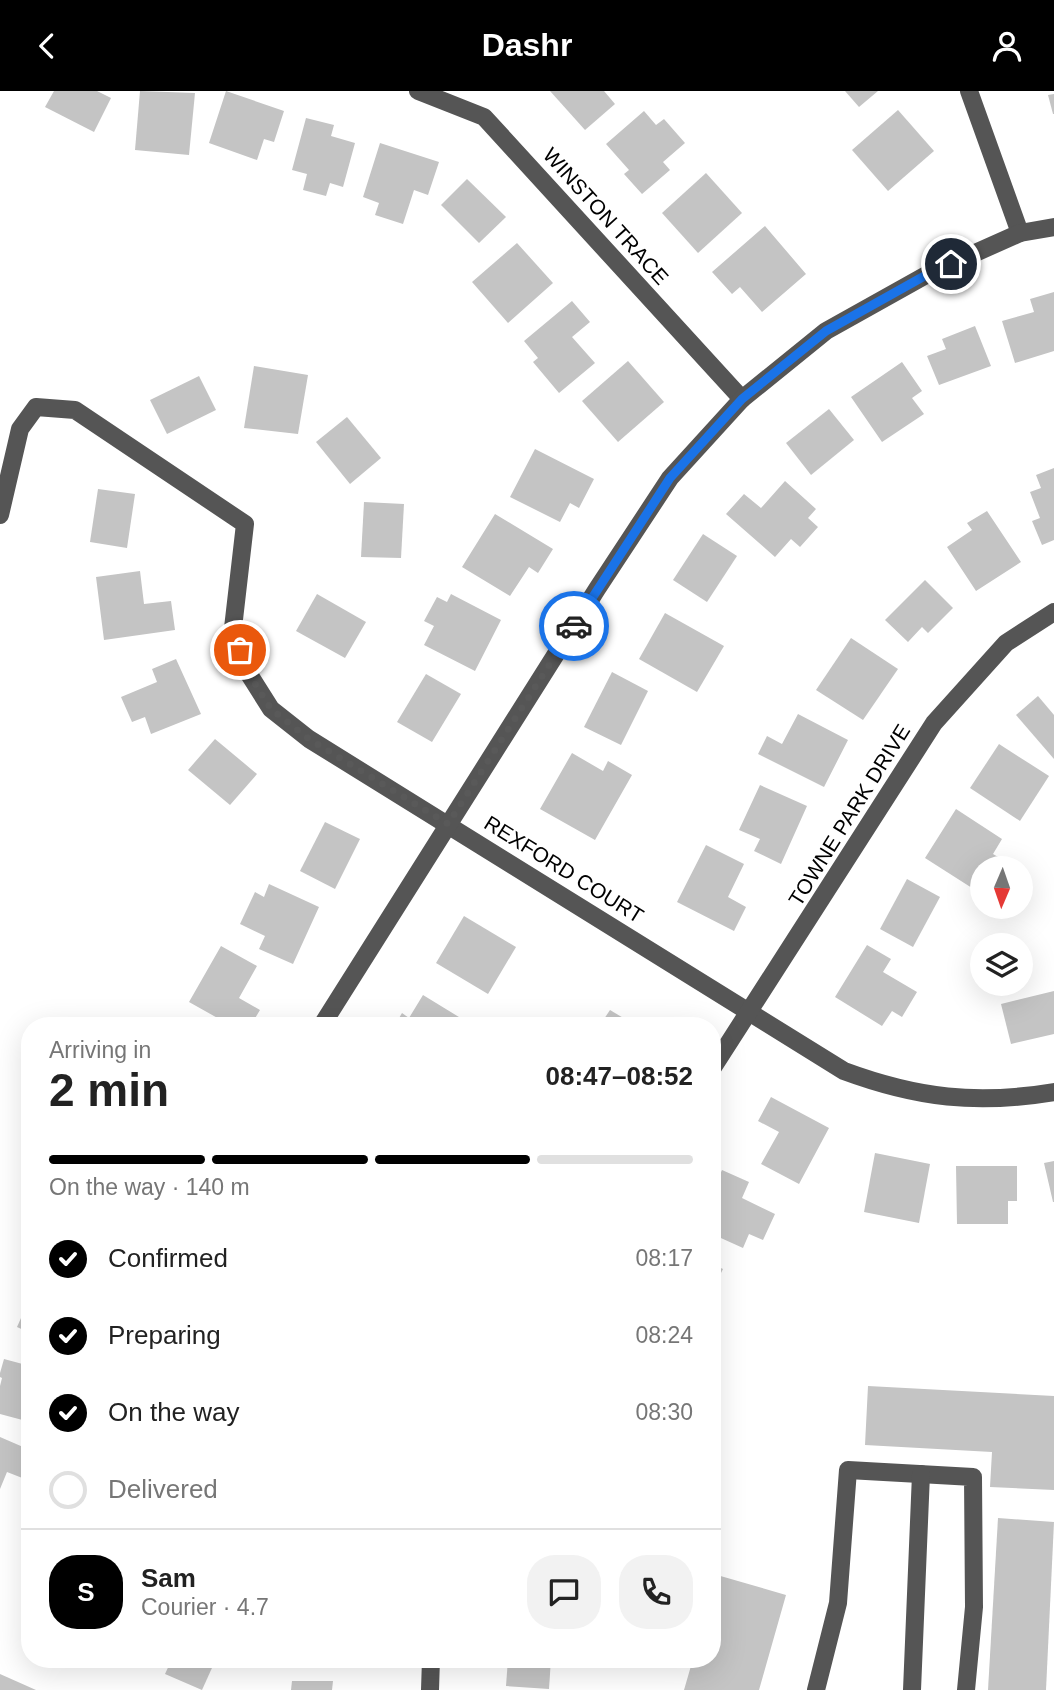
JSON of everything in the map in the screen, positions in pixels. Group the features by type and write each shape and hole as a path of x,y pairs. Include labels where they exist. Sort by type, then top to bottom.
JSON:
{"street":[{"name":"WINSTON TRACE","path":"418,91 484,117 742,399"},
{"path":"969,91 1020,233"},
{"path":"327,1017 670,478 742,399 826,331 928,274 1020,233 1054,227"},
{"name":"REXFORD COURT","path":"0,516 20,429 36,407 75,410 245,524 233,628 247,671 271,709 309,739 844,1071 886,1086 935,1097 1030,1096 1054,1092"},
{"name":"TOWNE PARK DRIVE","path":"721,1056 934,723 1006,643 1054,612"},
{"path":"816,1690 838,1603 848,1470 973,1477 974,1607 966,1690"},
{"path":"912,1690 921,1474"},
{"path":"430,1690 431,1668"}],"building":[{"path":"54,91 97,91 111,98 94,132 45,107"},
{"path":"140,91 195,93 189,155 135,150"},
{"path":"226,91 284,111 274,142 264,139 257,160 209,143"},
{"path":"550,91 604,91 615,104 585,130"},
{"path":"845,91 878,91 859,107"},
{"path":"1054,94 1054,114 1053,114 1048,95"},
{"path":"898,110 934,151 888,191 852,150"},
{"path":"644,111 656,125 664,119 685,143 663,162 670,170 642,194 624,174 629,170 606,144"},
{"path":"306,118 334,125 331,136 355,143 343,187 330,183 326,196 303,190 307,174 292,170"},
{"path":"380,143 439,162 428,195 414,190 403,224 375,215 379,203 363,197"},
{"path":"706,173 742,213 698,253 662,213"},
{"path":"467,179 506,217 479,243 441,205"},
{"path":"765,226 806,274 762,312 740,287 732,294 712,272"},
{"path":"517,243 553,283 508,323 472,282"},
{"path":"1054,292 1054,351 1015,363 1002,321 1034,312 1030,299"},
{"path":"572,301 590,322 572,337 595,363 559,393 533,362 538,358 524,341"},
{"path":"975,326 991,366 939,385 927,356 946,349 942,339"},
{"path":"628,361 664,402 618,442 582,401"},
{"path":"902,362 922,391 912,398 924,414 882,442 851,397"},
{"path":"254,366 308,375 298,434 244,428"},
{"path":"199,376 216,410 167,434 150,400"},
{"path":"829,409 854,440 811,475 786,443"},
{"path":"347,417 381,458 350,484 316,442"},
{"path":"535,449 594,479 579,508 570,503 560,522 510,497"},
{"path":"1054,468 1054,540 1042,545 1032,521 1040,518 1030,492 1041,488 1036,475"},
{"path":"785,481 816,509 808,518 818,527 800,547 791,539 775,557 726,514 744,494 761,508"},
{"path":"98,489 135,494 127,548 90,542"},
{"path":"364,502 404,504 401,558 361,557"},
{"path":"987,511 1021,562 976,591 947,547 972,530 967,523"},
{"path":"495,514 553,549 538,573 529,567 510,596 462,567"},
{"path":"703,534 737,556 707,602 673,580"},
{"path":"140,571 144,604 171,601 175,630 104,640 96,577"},
{"path":"925,580 953,608 928,633 922,627 908,642 885,620"},
{"path":"317,594 366,622 345,658 296,631"},
{"path":"451,594 501,620 475,671 424,645 434,626 424,621 437,597 447,602"},
{"path":"665,613 724,646 697,692 639,659"},
{"path":"851,638 898,669 863,720 816,690"},
{"path":"176,659 201,714 151,734 145,717 132,722 121,697 157,682 152,669"},
{"path":"612,672 648,691 621,745 584,727"},
{"path":"426,674 461,694 432,742 397,722"},
{"path":"1038,696 1054,715 1054,759 1016,715"},
{"path":"798,714 848,740 824,787 758,754 767,736 782,744"},
{"path":"215,739 257,774 230,805 188,770"},
{"path":"999,744 1049,776 1020,821 970,788"},
{"path":"572,753 603,771 608,761 632,775 595,840 540,809"},
{"path":"760,785 807,806 781,864 754,851 760,839 739,830"},
{"path":"956,809 1002,839 993,854 996,856 970,856 970,887 925,858"},
{"path":"325,822 360,839 335,889 300,871"},
{"path":"706,845 744,864 728,897 746,907 734,931 677,902"},
{"path":"907,879 940,897 913,947 880,929"},
{"path":"269,884 319,907 293,964 259,949 265,936 240,924 255,892 264,897"},
{"path":"464,916 516,947 488,994 436,963"},
{"path":"867,945 891,959 883,972 917,992 902,1017 892,1011 882,1026 835,997"},
{"path":"221,946 257,966 239,998 260,1010 256,1017 216,1017 189,1002"},
{"path":"1054,991 1054,1034 1011,1044 1001,1004"},
{"path":"423,995 459,1017 410,1017"},
{"path":"610,1010 622,1017 605,1017"},
{"path":"771,1097 829,1128 799,1184 761,1164 779,1132 758,1121"},
{"path":"875,1153 930,1164 919,1223 864,1212"},
{"path":"1054,1161 1054,1202 1053,1202 1044,1163"},
{"path":"956,1166 1017,1166 1017,1201 1008,1201 1008,1224 957,1224"},
{"path":"722,1170 749,1182 742,1198 775,1214 763,1240 749,1234 743,1248 721,1238"},
{"path":"4,1359 21,1364 21,1420 0,1414 0,1373"},
{"path":"868,1386 1054,1396 1054,1490 990,1487 992,1452 865,1445"},
{"path":"0,1437 21,1446 21,1477 7,1472 0,1489"},
{"path":"998,1518 1054,1522 1046,1690 988,1690"},
{"path":"721,1576 786,1595 759,1690 684,1690 690,1668 721,1668"},
{"path":"168,1668 212,1668 202,1690 165,1674"},
{"path":"507,1668 550,1668 549,1689 506,1686"},
{"path":"0,1674 36,1690 0,1690"},
{"path":"292,1681 333,1681 332,1690 291,1690"}],"way so far":[{"path":"240,650 247,671 271,709 309,739 448,824 574,626"}],"route":[{"path":"574,626 670,478 742,399 826,331 951,264"}]}
